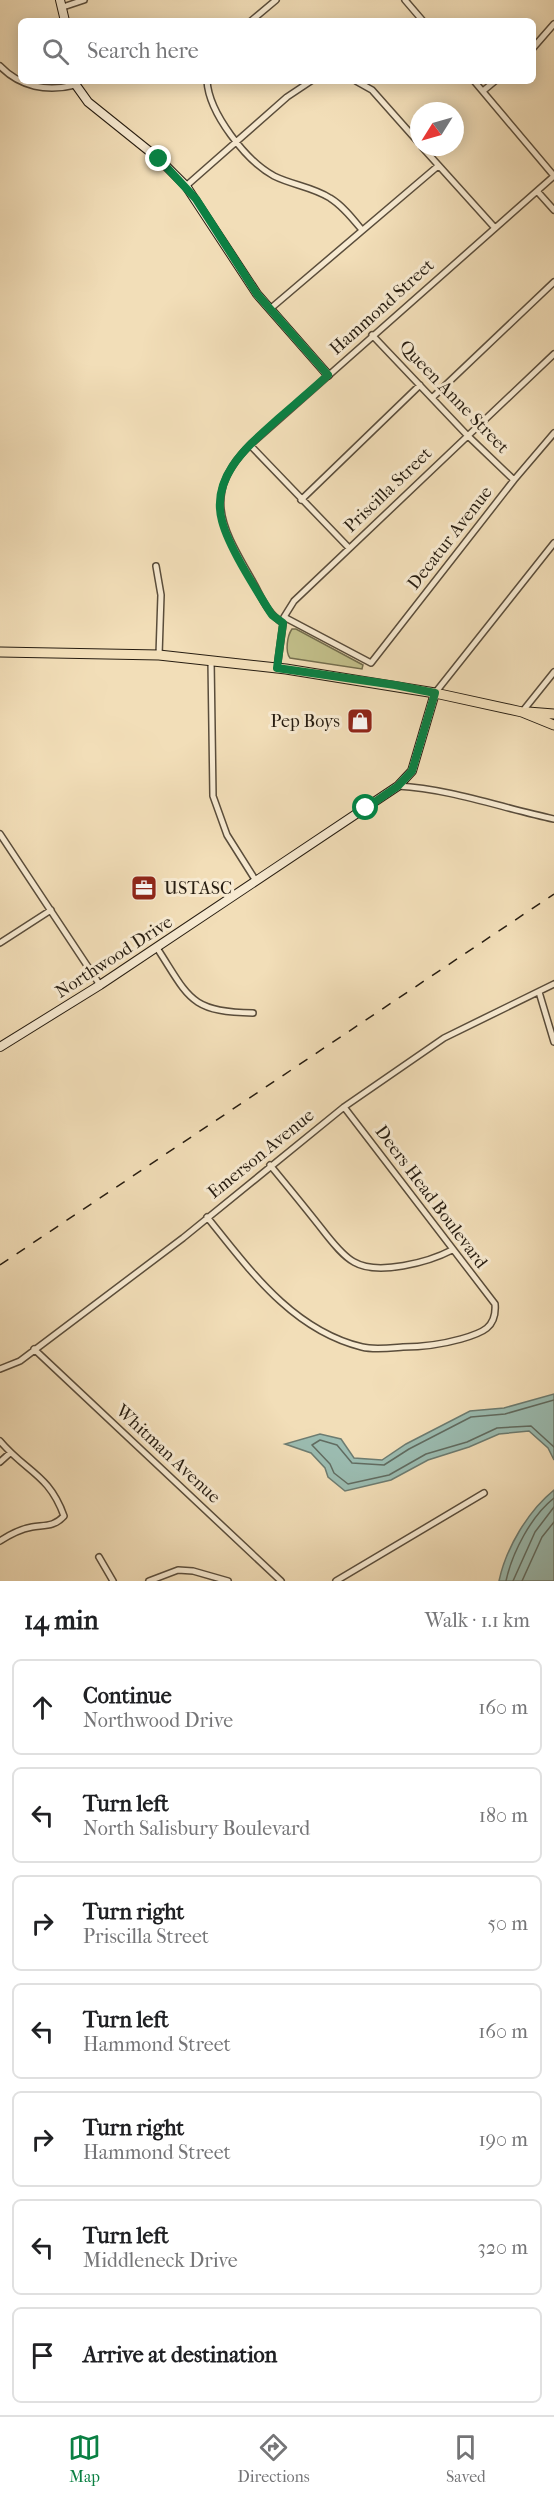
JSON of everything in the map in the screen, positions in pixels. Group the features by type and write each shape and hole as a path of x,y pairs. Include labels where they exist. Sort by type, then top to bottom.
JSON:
{"main road":[{"path":"0,652 159,655 211,660 395,685 522,712 554,714"},
{"path":"522,712 554,725"}],"street":[{"path":"61,4 84,0"},
{"path":"255,18 276,0"},
{"path":"405,0 420,18"},
{"path":"536,45 554,24"},
{"path":"0,66 18,80"},
{"path":"28,84 60,89 72,84"},
{"path":"75,84 88,102 159,159 186,186 207,215 247,280 328,375"},
{"path":"208,84 212,105 237,141 269,172 331,199 346,211 362,230"},
{"path":"186,186 287,97 306,84"},
{"path":"361,84 372,90 410,133"},
{"path":"477,84 554,176"},
{"path":"483,91 491,84"},
{"path":"430,156 495,228"},
{"path":"270,309 438,166"},
{"name":"Hammond Street","path":"284,620 272,615 230,542 221,520 221,500 225,481 239,456 372,335 554,176"},
{"path":"537,191 554,210"},
{"path":"432,398 554,282"},
{"name":"Queen Anne Street","path":"372,335 467,435 514,480"},
{"name":"Priscilla Street","path":"277,668 284,620 294,601 554,354"},
{"path":"301,500 420,385"},
{"name":"Decatur Avenue","path":"284,620 371,663 514,480 554,433"},
{"path":"250,445 349,548"},
{"path":"435,693 554,543"},
{"path":"156,566 161,595 159,655"},
{"path":"211,660 213,796 227,835 256,881"},
{"path":"522,712 554,672"},
{"name":"Northwood Drive","path":"0,1047 157,948 398,786 412,771 435,693"},
{"path":"398,786 472,799 554,819"},
{"path":"0,834 100,985"},
{"path":"0,943 51,910"},
{"path":"157,948 186,992 195,1001 220,1011 253,1012"},
{"name":"Emerson Avenue","path":"0,1369 20,1361 133,1277 344,1107 444,1038 554,984"},
{"path":"539,992 554,1042"},
{"name":"Deers Head Boulevard","path":"207,1217 255,1276 286,1307 319,1329 364,1347 413,1347 453,1341 469,1337 490,1326 496,1317 495,1305 344,1107"},
{"path":"270,1165 331,1242 353,1262 373,1267 411,1265 439,1257 452,1250"},
{"name":"Whitman Avenue","path":"34,1349 281,1581"},
{"path":"0,1441 10,1453 43,1479 58,1498 63,1516 50,1526 32,1527 0,1541"},
{"path":"0,1462 10,1453"},
{"path":"336,1581 484,1492"},
{"path":"99,1557 113,1581"},
{"path":"149,1581 178,1570 192,1571 228,1581"}],"shaded area":[{"path":"292,629 296,629 363,665 362,669 290,658 287,644"}],"water":[{"path":"554,1394 554,1460 548,1448 529,1431 499,1434 469,1447 428,1460 391,1480 345,1491 328,1477 325,1468 311,1453 285,1444 320,1434 341,1439 354,1458 382,1460 406,1444 470,1411 504,1408"},
{"path":"554,1490 554,1581 499,1581 502,1568 519,1531 535,1508"}],"railway":[{"path":"0,1265 554,894"}],"place":[{"name":"Pep Boys","path":"360,721"},
{"name":"USTASC","path":"144,888"}],"route":[{"path":"159,159 196,199 257,294 328,375 239,456 225,481 221,500 221,520 230,542 272,615 283,623 277,668 435,693 412,771 398,786 366,808"}]}
